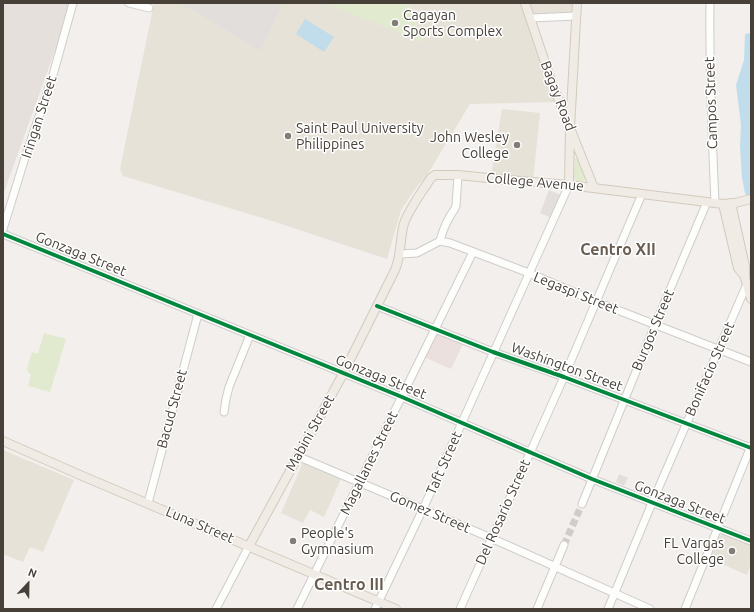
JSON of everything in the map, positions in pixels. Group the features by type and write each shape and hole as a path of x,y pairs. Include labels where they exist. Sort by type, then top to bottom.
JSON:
{"main road":[{"name":"Bagay Road","path":"525,3 552,83 594,188"},
{"path":"569,185 570,128 577,3"},
{"name":"College Avenue","path":"400,254 403,226 406,218 435,175 458,175 569,185 719,203 741,202 751,199"},
{"path":"719,203 738,268 746,281 751,299"},
{"name":"Mabini Street","path":"249,546 343,374 398,264 400,254"},
{"name":"Luna Street","path":"3,441 314,574 377,605 396,609"}],"street":[{"name":"Iringan Street","path":"3,230 53,75 73,3"},
{"path":"129,3 149,8"},
{"name":"Campos Street","path":"710,3 710,90 719,203"},
{"path":"531,18 576,16"},
{"path":"400,254 417,253 440,241 450,217 455,210 458,175"},
{"name":"Taft Street","path":"377,605 423,509 569,185"},
{"name":"Del Rosario Street","path":"460,609 597,302 642,194"},
{"name":"Burgos Street","path":"582,504 655,325 719,203"},
{"name":"Gonzaga Street","path":"3,234 402,397 592,479 751,541"},
{"name":"Legaspi Street","path":"440,241 450,243 529,273 597,302 751,362"},
{"name":"Magallanes Street","path":"297,609 473,252"},
{"name":"Bonifacio Street","path":"608,609 746,281"},
{"name":"Washington Street","path":"377,306 493,352 751,447"},
{"name":"Bacud Street","path":"148,503 198,314"},
{"path":"224,412 229,387 250,334"},
{"path":"685,609 751,447"},
{"name":"Gomez Street","path":"297,456 491,538 650,609"},
{"name":"Mabini Street","path":"216,609 249,546"},
{"path":"537,609 564,546"}],"shaded area":[{"path":"3,3 72,3 3,195"},
{"name":"Saint Paul University Philippines","path":"154,3 325,3 423,42 409,3 520,3 555,102 470,104 424,180 418,185 401,210 387,259 269,220 123,176 120,169"},
{"path":"179,3 273,3 281,7 260,51 200,14"},
{"path":"528,3 573,3 573,14 532,16"},
{"name":"John Wesley College","path":"502,109 540,113 533,181 491,176"},
{"path":"549,190 561,195 551,218 540,213"},
{"path":"436,332 464,342 451,369 424,357"},
{"path":"3,450 74,480 43,552 30,547 23,562 3,554"},
{"path":"303,462 341,479 324,517 310,510 303,523 281,513"},
{"path":"619,474 628,478 624,486 616,482"},
{"name":"FL Vargas College","path":"724,533 751,544 751,564 747,575 710,559 719,537"}],"green space":[{"name":"Cagayan Sports Complex","path":"325,3 409,3 424,43"},
{"path":"575,158 577,158 586,179 582,182 577,181 574,178"},
{"path":"44,333 66,339 50,392 28,386 31,375 27,369 32,352 38,354"}],"water":[{"path":"305,19 334,37 324,52 296,34"},
{"path":"751,33 751,203 745,193 742,178 740,146 741,125 736,85 744,60 745,34"}],"tunnel":[{"path":"564,545 582,504"}],"cycle path":[{"path":"3,234 402,397 592,479 751,541"},
{"path":"377,306 493,352 564,377 751,448"}],"place":[{"name":"Cagayan Sports Complex","path":"395,23"},
{"name":"Saint Paul University Philippines","path":"288,136"},
{"name":"John Wesley College","path":"517,145"},
{"name":"People's Gymnasium","path":"293,541"},
{"name":"FL Vargas College","path":"732,551"}],"district":[{"name":"Centro XII","path":"618,250"},
{"name":"Centro III","path":"349,585"}]}
